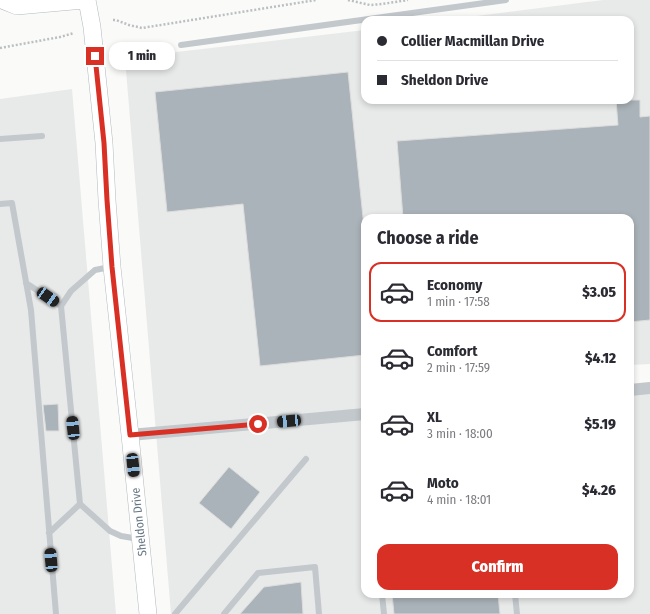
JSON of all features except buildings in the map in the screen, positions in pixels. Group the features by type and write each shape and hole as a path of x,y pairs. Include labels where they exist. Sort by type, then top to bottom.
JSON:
{"street":[{"path":"2,0 17,6 86,0"},
{"name":"Sheldon Drive","path":"86,0 92,27 104,143 112,267 148,614"},
{"path":"634,390 650,388"},
{"path":"130,435 361,414"}],"lane":[{"path":"372,16 457,3 506,0"},
{"path":"181,45 361,18"},
{"path":"0,139 42,136"},
{"path":"0,204 12,203 31,310 56,614"},
{"path":"112,267 95,270 71,291 61,306 80,504 110,531 121,536 140,539"},
{"path":"26,283 61,306"},
{"path":"175,614 306,459"},
{"path":"49,533 80,504"},
{"path":"224,614 258,573 315,567 319,614"},
{"path":"382,598 384,614"},
{"path":"515,598 517,614"}],"path":[{"path":"113,20 142,28 316,0"},
{"path":"348,0 370,5 408,0"},
{"path":"0,48 74,33"}],"shaded area":[{"path":"603,0 650,0 650,364 634,365 634,214 361,214 361,598 634,598 634,393 650,391 650,614 171,614 125,58 361,30 361,104 634,104 634,16 477,16"},
{"path":"72,89 116,614 0,614 0,99"}],"route":[{"path":"95,56 104,143 112,267 130,435 258,424"}]}
